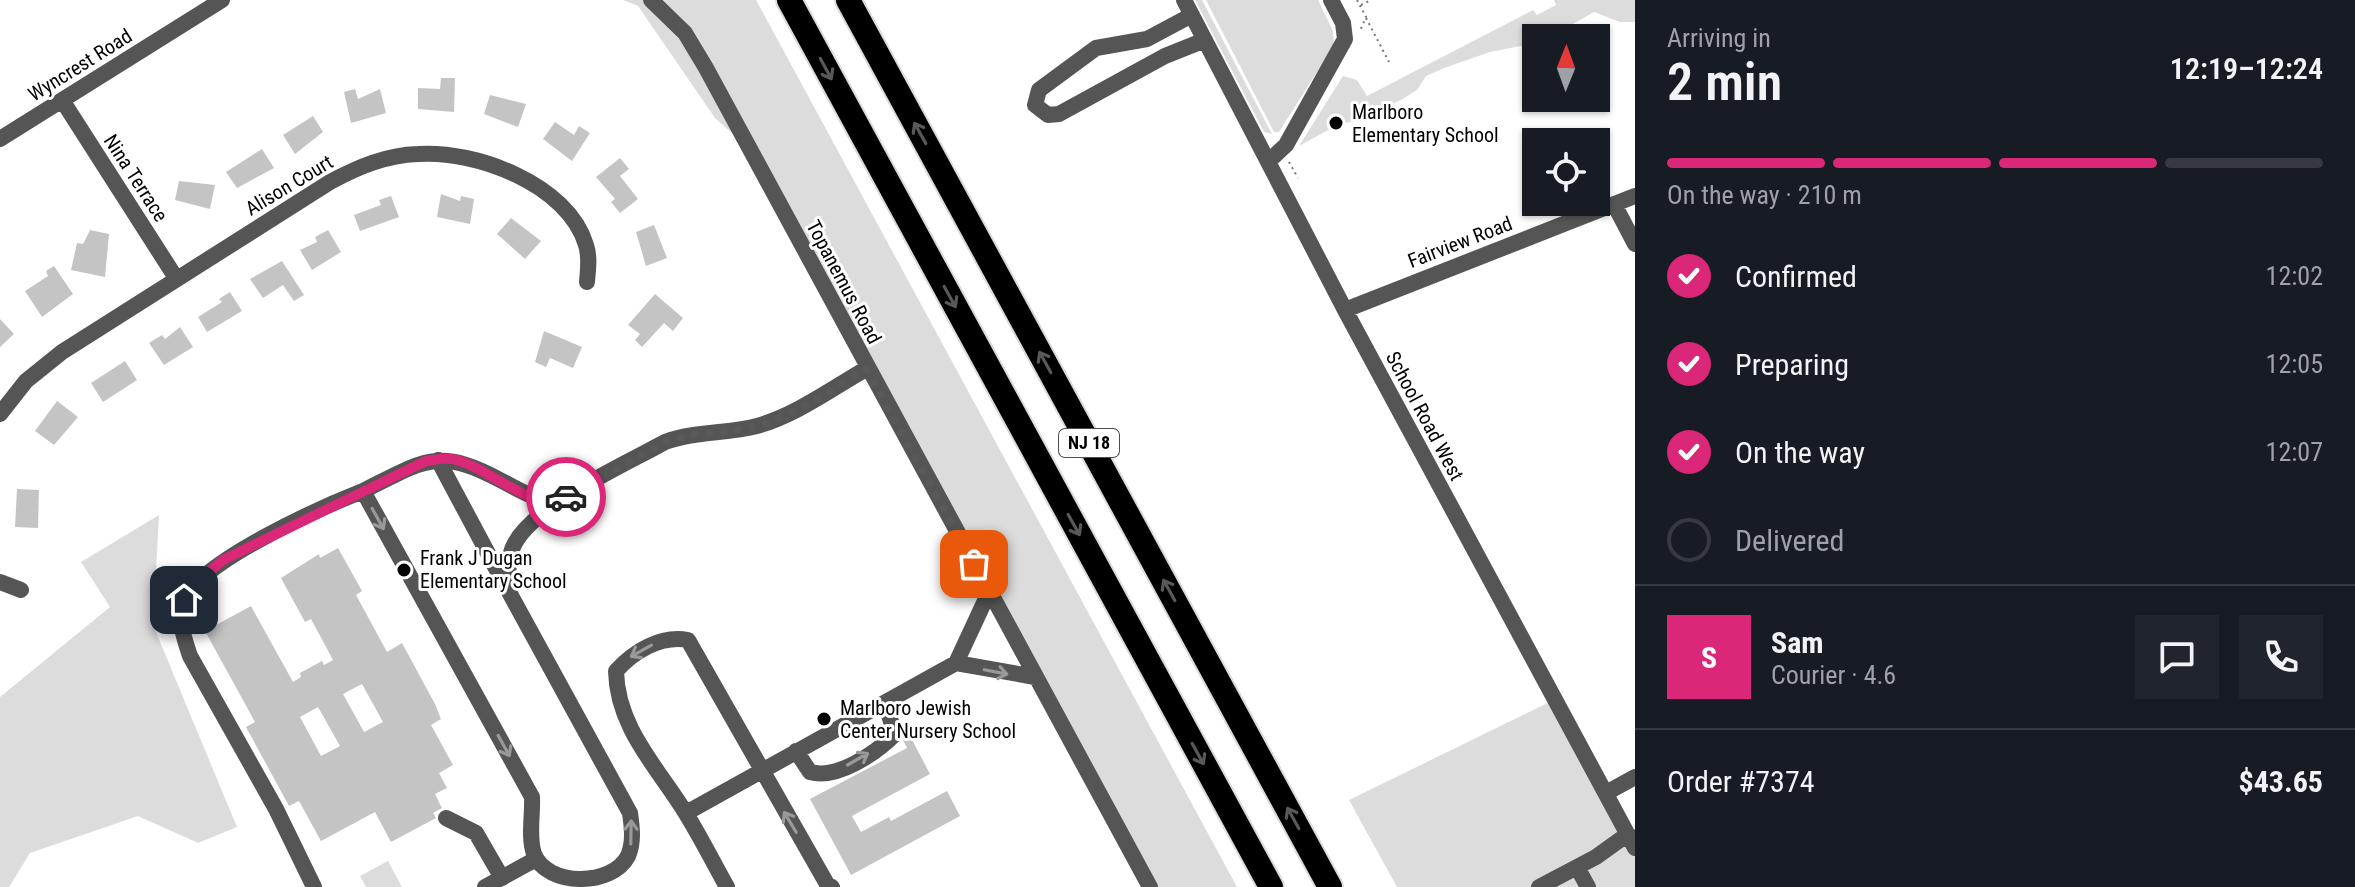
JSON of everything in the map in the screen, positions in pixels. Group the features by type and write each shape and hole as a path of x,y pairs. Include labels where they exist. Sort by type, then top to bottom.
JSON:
{"highway":[{"name":"NJ 18","path":"789,0 1271,887"},
{"name":"NJ 18","path":"848,0 1330,887"}],"street":[{"name":"Wyncrest Road","path":"0,139 204,5 222,0"},
{"name":"Topanemus Road","path":"651,0 672,18 699,56 866,369 1150,887"},
{"path":"1269,161 1286,145 1345,39 1343,23 1331,0"},
{"path":"1188,8 1147,39 1096,48 1039,90 1035,105 1048,115 1059,114 1165,56 1205,40"},
{"name":"School Road West","path":"1188,8 1345,310 1631,841"},
{"name":"Nina Terrace","path":"62,100 176,278"},
{"name":"Alison Court","path":"0,414 39,369 176,278 352,170 395,156 438,153 501,167 550,198 574,222 585,241 589,258 587,282"},
{"name":"Fairview Road","path":"1345,310 1635,196"},
{"path":"1614,204 1635,244"},
{"path":"509,592 507,572 514,544 524,530 560,501 665,442 682,436 754,427 783,417 866,369"},
{"path":"314,887 276,809 190,656 182,632 184,600 195,584 223,560 426,461 452,459 472,466 527,496 560,501"},
{"path":"363,491 532,797 531,835 536,859 560,882 581,886 600,883 618,872 628,857 633,834 630,813 438,460"},
{"path":"0,582 21,590"},
{"path":"686,813 956,663 989,592"},
{"path":"727,887 686,813 636,740 620,706 616,671 626,659 673,637 688,640 760,771 827,884 832,887"},
{"path":"956,663 1035,677"},
{"path":"796,751 810,772 821,775 837,772 885,744 895,734 885,703"},
{"path":"1606,793 1635,777"},
{"path":"446,818 476,833 502,878"},
{"path":"1539,887 1631,841"},
{"path":"485,887 536,859"},
{"path":"1577,867 1588,887"}],"path":[{"path":"1360,6 1371,0"},
{"path":"1366,17 1389,62"}],"shaded area":[{"path":"623,0 756,0 1237,887 1158,887 765,163 715,118 638,6"},
{"path":"1195,0 1202,0 1272,134 1264,132"},
{"path":"1206,0 1318,0 1333,31 1334,45 1279,132 1274,132"},
{"path":"1554,0 1635,0 1635,22 1620,22 1594,12 1573,24 1522,24 1522,46 1490,52 1426,76 1417,90 1401,100 1351,122 1339,124 1299,146 1343,76 1357,80 1367,96 1533,10 1537,15 1556,5"},
{"path":"159,515 153,625 237,827 198,843 138,816 30,853 9,887 0,887 0,697 110,607 81,562"},
{"path":"1558,698 1635,843 1635,887 1397,887 1349,800"},
{"path":"388,861 402,887 366,887 360,876"}],"building":[{"path":"441,78 455,78 454,112 418,109 418,88 440,89"},
{"path":"355,89 358,99 380,89 386,113 351,123 344,92"},
{"path":"490,95 526,104 518,127 484,114"},
{"path":"313,116 323,132 295,154 283,135"},
{"path":"555,122 574,135 579,126 590,133 572,161 543,139"},
{"path":"262,149 274,168 237,188 226,172"},
{"path":"620,158 629,169 620,176 638,199 620,213 611,202 615,199 596,177"},
{"path":"179,181 215,185 210,209 175,200"},
{"path":"441,194 460,201 461,196 474,199 470,224 437,217"},
{"path":"391,196 399,217 360,231 354,215 381,205 379,200"},
{"path":"511,218 541,241 525,259 497,234"},
{"path":"654,225 667,258 646,266 636,232"},
{"path":"90,230 109,234 105,277 71,270 77,243 83,244"},
{"path":"328,230 341,252 312,270 300,250 317,242 315,237"},
{"path":"282,261 304,295 294,301 283,285 263,298 250,279"},
{"path":"54,266 73,294 42,317 25,291 48,276 46,271"},
{"path":"230,292 242,311 207,332 198,317 222,302 219,299"},
{"path":"655,294 683,318 673,331 664,323 642,347 635,340 640,334 628,325"},
{"path":"0,319 14,334 0,347"},
{"path":"180,327 193,347 164,365 149,343 162,335 165,339"},
{"path":"544,331 582,347 573,368 550,358 546,367 535,362"},
{"path":"125,361 137,380 103,402 91,383"},
{"path":"57,401 78,417 54,445 35,431"},
{"path":"17,489 39,490 38,528 15,527"},
{"name":"Frank J Dugan Elementary School","path":"338,548 362,591 356,595 387,652 402,643 435,704 441,719 431,725 453,765 439,773 447,788 435,794 442,808 433,813 436,818 391,842 375,812 321,841 299,801 289,806 246,727 255,722 205,631 251,606 293,682 301,677 300,673 322,661 324,665 333,660 311,619 305,622 281,578 319,554 320,558","holes":["362,684 383,722 364,732 343,694","318,707 340,746 321,756 300,717"]},
{"path":"909,734 930,774 852,816 861,832 889,817 891,821 947,791 960,816 851,875 810,799 907,748 902,738"}],"way so far":[{"path":"566,497 665,442 682,436 754,427 783,417 866,369 974,564"}],"place":[{"name":"Marlboro Elementary School","path":"1336,123"},
{"name":"Frank J Dugan Elementary School","path":"404,570"},
{"name":"Marlboro Jewish Center Nursery School","path":"824,719"}],"route":[{"path":"184,600 195,584 223,560 426,461 452,459 542,501 560,501 566,497"}]}
